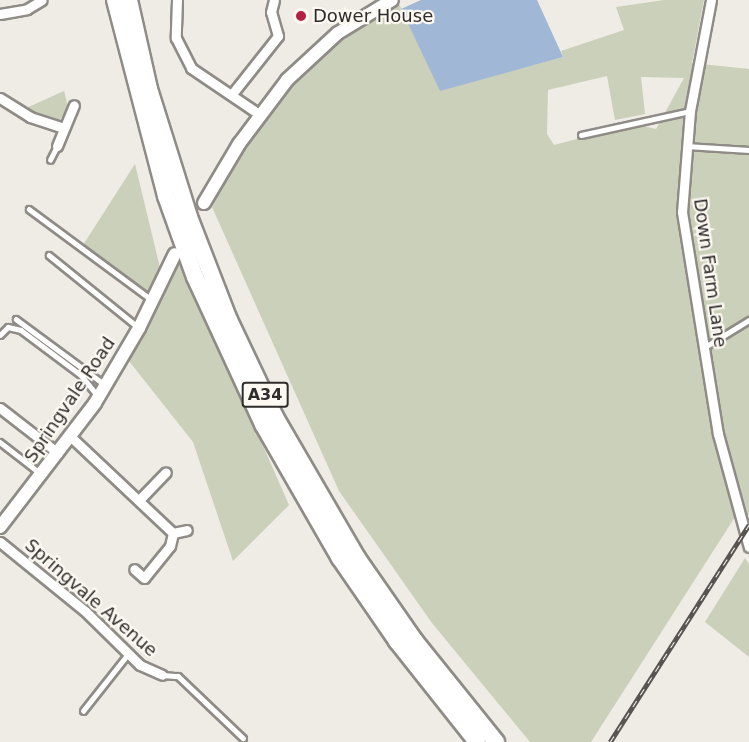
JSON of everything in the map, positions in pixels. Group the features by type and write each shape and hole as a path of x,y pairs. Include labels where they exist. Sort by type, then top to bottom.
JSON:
{"highway":[{"name":"A34","path":"115,0 166,196 204,297 264,426 340,558 397,641 477,742"},
{"name":"A34","path":"129,0 152,100 189,217 229,320 266,399 310,482 357,558 414,640 496,742"}],"street":[{"path":"0,14 27,9 42,0"},
{"path":"177,0 177,38 191,68 259,114"},
{"path":"232,94 278,36 271,12 274,0"},
{"path":"204,203 259,114 287,80 338,33 392,0"},
{"name":"Down Farm Lane","path":"711,0 690,111 682,212 703,348 728,478 749,547"},
{"path":"0,98 30,117 64,128"},
{"path":"57,146 74,105"},
{"name":"Springvale Road","path":"0,527 42,475 102,391 139,328 175,254"},
{"path":"0,408 58,453"},
{"path":"70,437 140,499 173,533"},
{"path":"140,499 166,472"},
{"path":"173,533 187,530"},
{"path":"134,569 144,578 170,546 173,533"},
{"name":"Springvale Avenue","path":"0,542 85,611 128,654 152,673 162,675"}],"lane":[{"path":"581,135 690,111"},
{"path":"50,160 57,146"},
{"path":"686,146 749,150"},
{"path":"30,209 152,300"},
{"path":"49,255 139,328"},
{"path":"16,319 102,391"},
{"path":"703,348 749,320"},
{"path":"0,335 8,327 21,330 102,391"},
{"path":"0,442 42,475"},
{"path":"83,711 128,654"},
{"path":"162,675 178,676 243,738"}],"green space":[{"path":"664,0 704,0 692,63 749,69 749,513 747,517 742,506 591,742 530,742 432,623 339,491 212,207 238,153 286,87 336,44 399,4 440,90 563,57 561,51 624,30 616,7","holes":["607,76 615,120 645,114 641,77 684,78 656,129 634,124 554,145 547,134 548,90"]},
{"path":"64,91 68,107 60,120 24,109"},
{"path":"135,164 160,268 147,292 83,245"},
{"path":"178,253 289,505 233,561 193,442 129,361"},
{"path":"745,558 749,564 749,657 705,622"}],"water":[{"path":"421,0 537,0 563,57 440,91 401,9"}],"railway":[{"path":"610,742 749,525"}],"place":[{"name":"Dower House","path":"301,16"}]}
